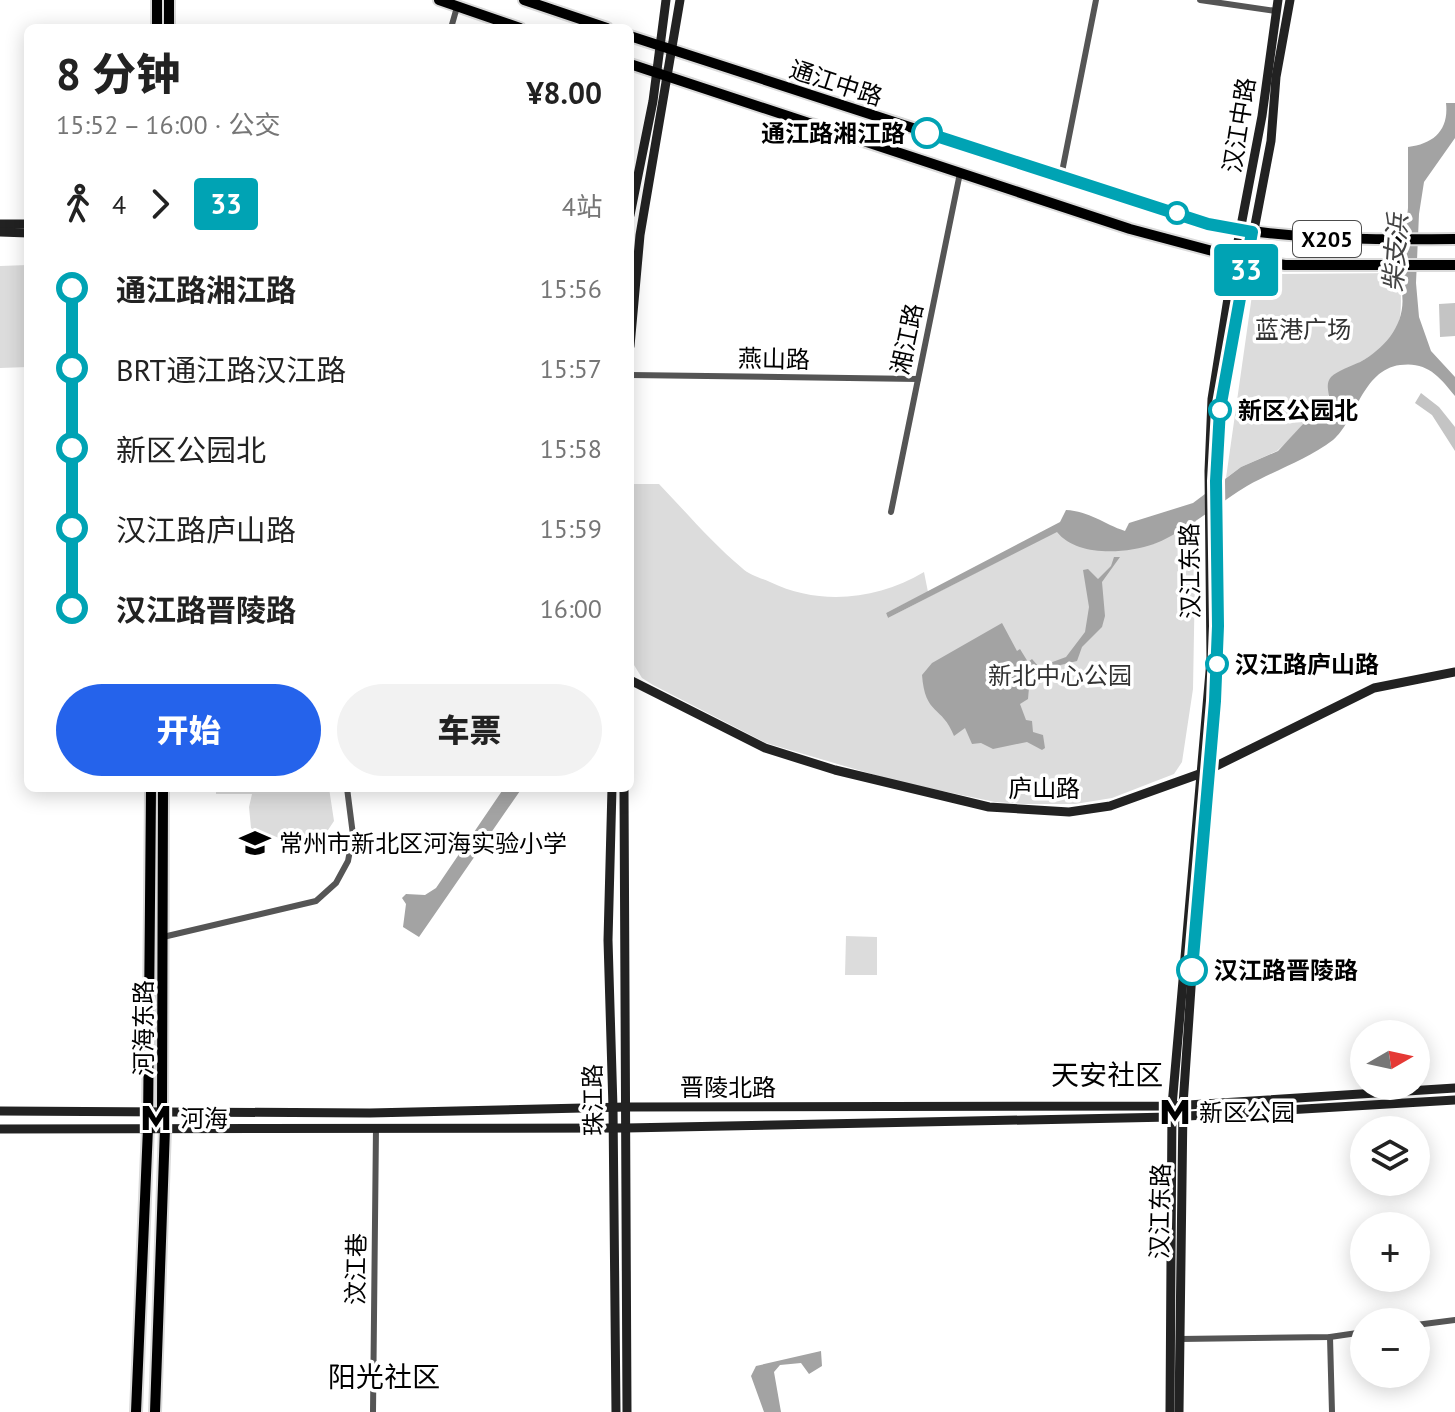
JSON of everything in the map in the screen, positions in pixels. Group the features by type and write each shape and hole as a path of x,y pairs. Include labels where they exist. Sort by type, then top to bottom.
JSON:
{"main road":[{"path":"157,0 157,24"},
{"path":"169,0 169,24"},
{"path":"439,0 508,24"},
{"path":"524,0 595,24"},
{"path":"634,195 653,101 666,0"},
{"path":"634,257 635,235 668,78 680,0"},
{"name":"汉江中路","path":"1235,257 1247,231 1271,141 1276,77 1290,0"},
{"name":"汉江中路","path":"1249,253 1247,231 1277,5"},
{"name":"通江中路","path":"634,37 1208,224 1325,239 1455,239"},
{"name":"通江中路","path":"634,65 1130,229 1235,257 1249,253"},
{"path":"0,224 24,224"},
{"path":"0,232 24,233"},
{"name":"汉江东路","path":"1212,484 1226,366 1249,253"},
{"name":"X205","path":"1249,253 1285,265 1455,265"},
{"name":"汉江东路","path":"1170,1412 1183,1105 1218,626 1212,399 1235,257"},
{"name":"庐山路","path":"634,682 765,748 835,770 989,807 1069,812 1110,806 1206,771 1374,688 1455,672"},
{"name":"汉江东路","path":"1179,1412 1174,1339 1171,1117 1206,771"},
{"name":"河海东路","path":"136,1412 148,1128 151,792"},
{"name":"河海东路","path":"155,1412 165,1128 162,1110 163,792"},
{"name":"珠江路","path":"612,792 608,940 616,1412"},
{"name":"珠江路","path":"624,792 627,1412"},
{"name":"晋陵北路","path":"0,1111 370,1113 626,1107 1172,1106 1455,1088"},
{"name":"晋陵北路","path":"0,1129 626,1128 1171,1117 1455,1100"}],"street":[{"path":"1061,177 1096,0"},
{"path":"1200,0 1277,5"},
{"path":"452,24 457,7"},
{"name":"湘江路","path":"891,512 960,173"},
{"name":"燕山路","path":"634,375 918,379"},
{"path":"163,937 316,901 336,883 348,861 353,835 348,792"},
{"name":"汶江巷","path":"373,1412 376,1127"},
{"path":"1430,1323 1455,1320"},
{"path":"1174,1339 1350,1334"},
{"path":"1330,1337 1332,1412"}],"green space":[{"path":"24,265 24,367 0,368 0,266"},
{"name":"蓝港广场","path":"1401,273 1400,317 1391,338 1374,354 1332,377 1329,395 1277,451 1241,467 1226,478 1253,288 1268,275"},
{"name":"新北中心公园","path":"634,484 659,484 745,570 789,590 828,597 868,594 924,572 928,592 886,613 888,618 1057,531 1154,544 1196,519 1193,689 1182,762 1174,774 1112,798 1075,804 995,802 899,782 766,743 642,678 634,665"},
{"path":"330,792 334,821 324,836 316,838 264,838 251,828 249,807 252,794 216,794"},
{"path":"846,936 877,937 877,975 845,975"}],"shaded area":[{"path":"1446,103 1455,103 1455,138 1424,182 1419,214 1416,283 1419,317 1431,351 1455,377 1455,396 1438,377 1418,365 1387,369 1368,386 1333,440 1247,486 1166,539 1129,550 1102,551 1077,546 1057,532 888,618 886,613 1060,522 1066,510 1089,515 1125,531 1129,523 1193,503 1241,467 1278,451 1329,396 1331,377 1380,348 1395,330 1402,308 1400,284 1408,208 1408,147 1425,143 1438,134 1445,121"},
{"path":"1114,557 1120,557 1102,582 1105,616 1102,627 1082,647 1077,661 1040,670 1030,676 1028,699 1020,704 1026,720 1032,721 1033,732 1043,735 1045,748 1042,750 1027,742 993,749 981,743 972,744 965,728 954,736 930,704 924,688 922,675 932,663 1002,623 1017,651 1020,649 1028,662 1032,659 1039,667 1066,657 1085,632 1089,607 1083,570 1088,569 1098,579 1111,566"},
{"path":"501,792 519,792 419,937 403,927 406,904 402,898 406,894 425,895 436,888"},
{"path":"821,1351 822,1366 809,1374 801,1363 780,1365 774,1372 781,1412 764,1412 751,1376 756,1366"}],"building":[{"path":"1455,303 1455,336 1440,337 1439,304"},
{"path":"1421,393 1439,407 1455,427 1455,451 1432,415 1415,403"}],"bus line":[{"name":"33","path":"927,133 1208,224 1252,232 1220,409 1216,481 1218,626 1215,701 1192,970"}],"place":[{"name":"通江路湘江路","path":"927,133"},
{"name":"新区公园北","path":"1220,410"},
{"name":"汉江路庐山路","path":"1217,664"},
{"name":"常州市新北区河海实验小学","path":"255,843"},
{"name":"汉江路晋陵路","path":"1192,970"},
{"name":"新区公园","path":"1175,1112"},
{"name":"河海","path":"156,1118"}],"district":[{"name":"天安社区","path":"1107,1074"},
{"name":"阳光社区","path":"384,1376"}],"water label":[{"name":"柴支浜","path":"1395,253"}]}
